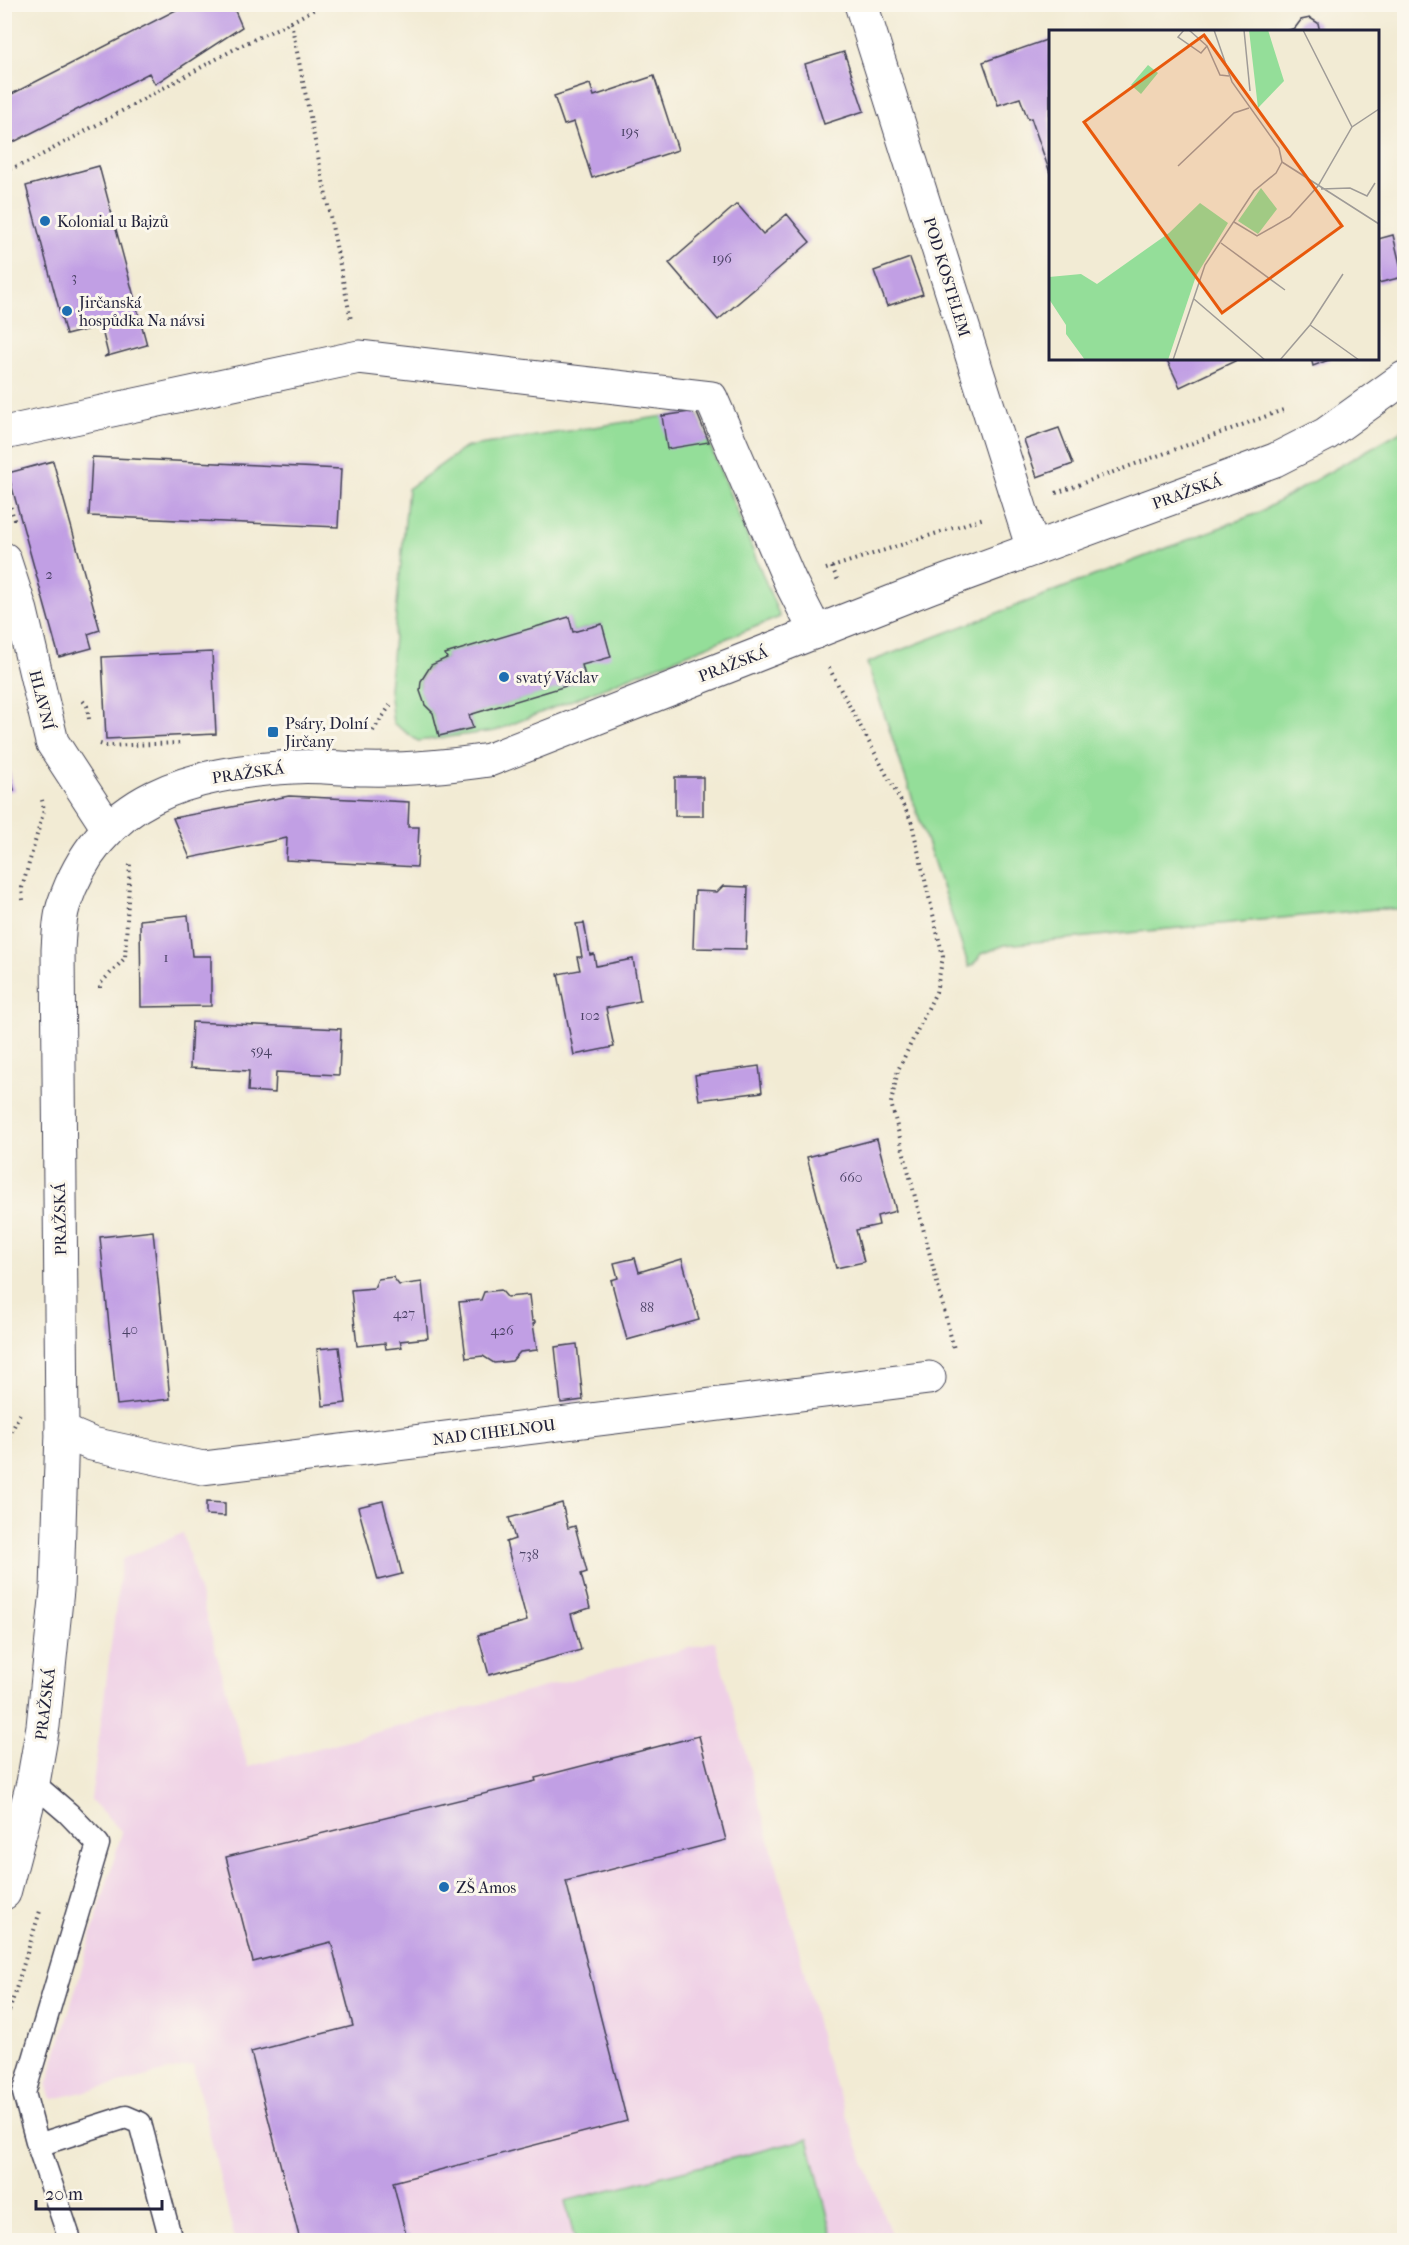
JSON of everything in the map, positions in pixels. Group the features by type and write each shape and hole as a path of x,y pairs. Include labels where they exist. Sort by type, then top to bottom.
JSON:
{"street":[{"name":"POD KOSTELEM","path":"861,4 1033,549"},
{"path":"4,433 359,357 711,399 790,580 816,632"},
{"name":"PRAŽSKÁ","path":"4,1893 33,1783 44,1726 52,1649 60,1525 62,1431 58,950 63,907 75,875 90,850 108,828 147,799 214,776 295,766 367,769 440,767 489,760 855,616 1275,460 1326,434 1404,378"},
{"name":"HLAVNÍ","path":"11,545 21,611 52,742 108,828"},
{"name":"NAD CIHELNOU","path":"62,1431 92,1444 203,1468 929,1378"}],"lane":[{"path":"33,1783 68,1813 98,1844 24,2093 38,2145 70,2241"},
{"path":"38,2145 126,2117 140,2123 171,2241"}],"path":[{"path":"4,171 29,162 240,46 324,4"},
{"path":"291,22 359,357"},
{"path":"4,484 11,545"},
{"path":"832,567 855,616"},
{"path":"828,666 911,820 943,957 936,992 898,1070 891,1102 958,1363 948,1373 929,1378"},
{"path":"81,698 87,706 90,724"},
{"path":"370,736 391,704"},
{"path":"93,742 106,746 186,743"},
{"path":"100,995 100,984 125,958 131,843 108,828"},
{"path":"4,2028 43,1902"}],"shaded area":[{"name":"ZŠ Amos","path":"183,1533 248,1767 715,1641 797,1942 823,2051 893,2240 235,2240 193,2065 54,2099 50,2097 47,2086 122,1832 91,1800 122,1559"}],"green space":[{"path":"696,411 780,617 495,731 418,741 393,723 389,689 408,489 466,447","holes":["569,618 573,632 602,624 582,665 586,679 469,715 473,729 439,735 420,688 423,674 436,663 447,658 446,654"]},
{"path":"1404,429 1404,909 1375,909 1005,945 982,954 969,967 867,663 1258,513"},
{"path":"808,2139 834,2240 575,2240 565,2201"}],"building":[{"path":"183,4 232,4 242,27 155,84 149,73 6,146 4,142 4,98 184,6"},
{"path":"1310,18 1318,23 1320,30 1290,30 1295,28 1301,20"},
{"path":"1049,39 1049,170 1031,118 1028,119 1020,98 998,105 983,62"},
{"path":"844,52 864,111 824,124 805,64"},
{"path":"654,76 678,150 592,178 574,122 564,125 554,96 590,84 594,96"},
{"path":"99,166 147,345 104,357 108,354 101,326 66,335 26,186"},
{"path":"737,204 763,234 787,214 810,242 718,320 669,263"},
{"path":"1393,235 1403,277 1379,283 1379,239"},
{"path":"910,258 923,294 887,306 874,271"},
{"path":"1167,360 1235,361 1180,387"},
{"path":"1312,360 1328,360 1313,366"},
{"path":"696,411 709,442 667,449 662,416"},
{"path":"1059,428 1073,464 1037,477 1024,440"},
{"path":"92,457 341,469 338,527 89,516"},
{"path":"53,461 100,630 88,634 92,648 59,657 8,473"},
{"name":"svatý Václav","path":"569,617 573,632 602,624 611,657 582,665 586,680 469,715 473,728 439,736 433,713 425,705 420,691 421,681 431,665 447,658 445,654"},
{"path":"212,652 216,734 106,739 102,657"},
{"path":"4,749 14,790 4,792"},
{"path":"675,777 703,777 703,816 675,816"},
{"path":"289,796 409,802 408,827 419,827 417,867 286,860 287,838 190,858 173,818"},
{"path":"723,886 748,887 746,949 693,948 695,891 717,892"},
{"path":"188,915 192,956 211,956 211,1006 141,1007 140,920"},
{"path":"584,923 590,955 594,954 596,966 633,959 640,1001 606,1008 614,1047 574,1055 558,974 580,970 577,957 582,957 576,924"},
{"path":"192,1022 341,1029 339,1075 276,1072 275,1093 248,1091 249,1071 190,1068"},
{"path":"759,1066 762,1092 699,1100 695,1075"},
{"path":"877,1139 896,1211 877,1216 879,1225 856,1230 864,1262 836,1268 807,1157"},
{"path":"153,1231 170,1399 117,1405 100,1237"},
{"path":"635,1258 639,1272 682,1259 699,1320 627,1340 611,1280 618,1278 614,1263"},
{"path":"393,1277 399,1285 422,1282 428,1338 400,1341 402,1347 386,1349 385,1343 357,1346 351,1290 374,1288 378,1279"},
{"path":"501,1290 507,1297 529,1295 532,1321 535,1321 533,1324 537,1350 520,1352 512,1361 494,1363 483,1356 466,1358 459,1302 481,1300 484,1292"},
{"path":"577,1344 583,1400 561,1403 555,1347"},
{"path":"339,1347 346,1403 323,1406 317,1349"},
{"path":"383,1501 402,1574 378,1580 358,1507"},
{"path":"206,1502 225,1503 225,1516 206,1515"},
{"path":"562,1503 568,1528 575,1526 587,1572 581,1574 590,1608 571,1614 581,1650 489,1675 478,1635 527,1621 506,1542 515,1539 509,1518"},
{"path":"699,1736 726,1840 566,1881 627,2121 393,2182 406,2235 409,2234 411,2240 300,2240 251,2052 353,2026 331,1942 253,1962 226,1857 536,1781 535,1778"}],"place":[{"name":"Kolonial u Bajzů","path":"45,221"},
{"name":"Jirčanská hospůdka Na návsi","path":"67,311"},
{"name":"svatý Václav","path":"504,677"},
{"name":"Psáry, Dolní Jirčany","path":"273,732"},
{"name":"ZŠ Amos","path":"444,1887"}]}
